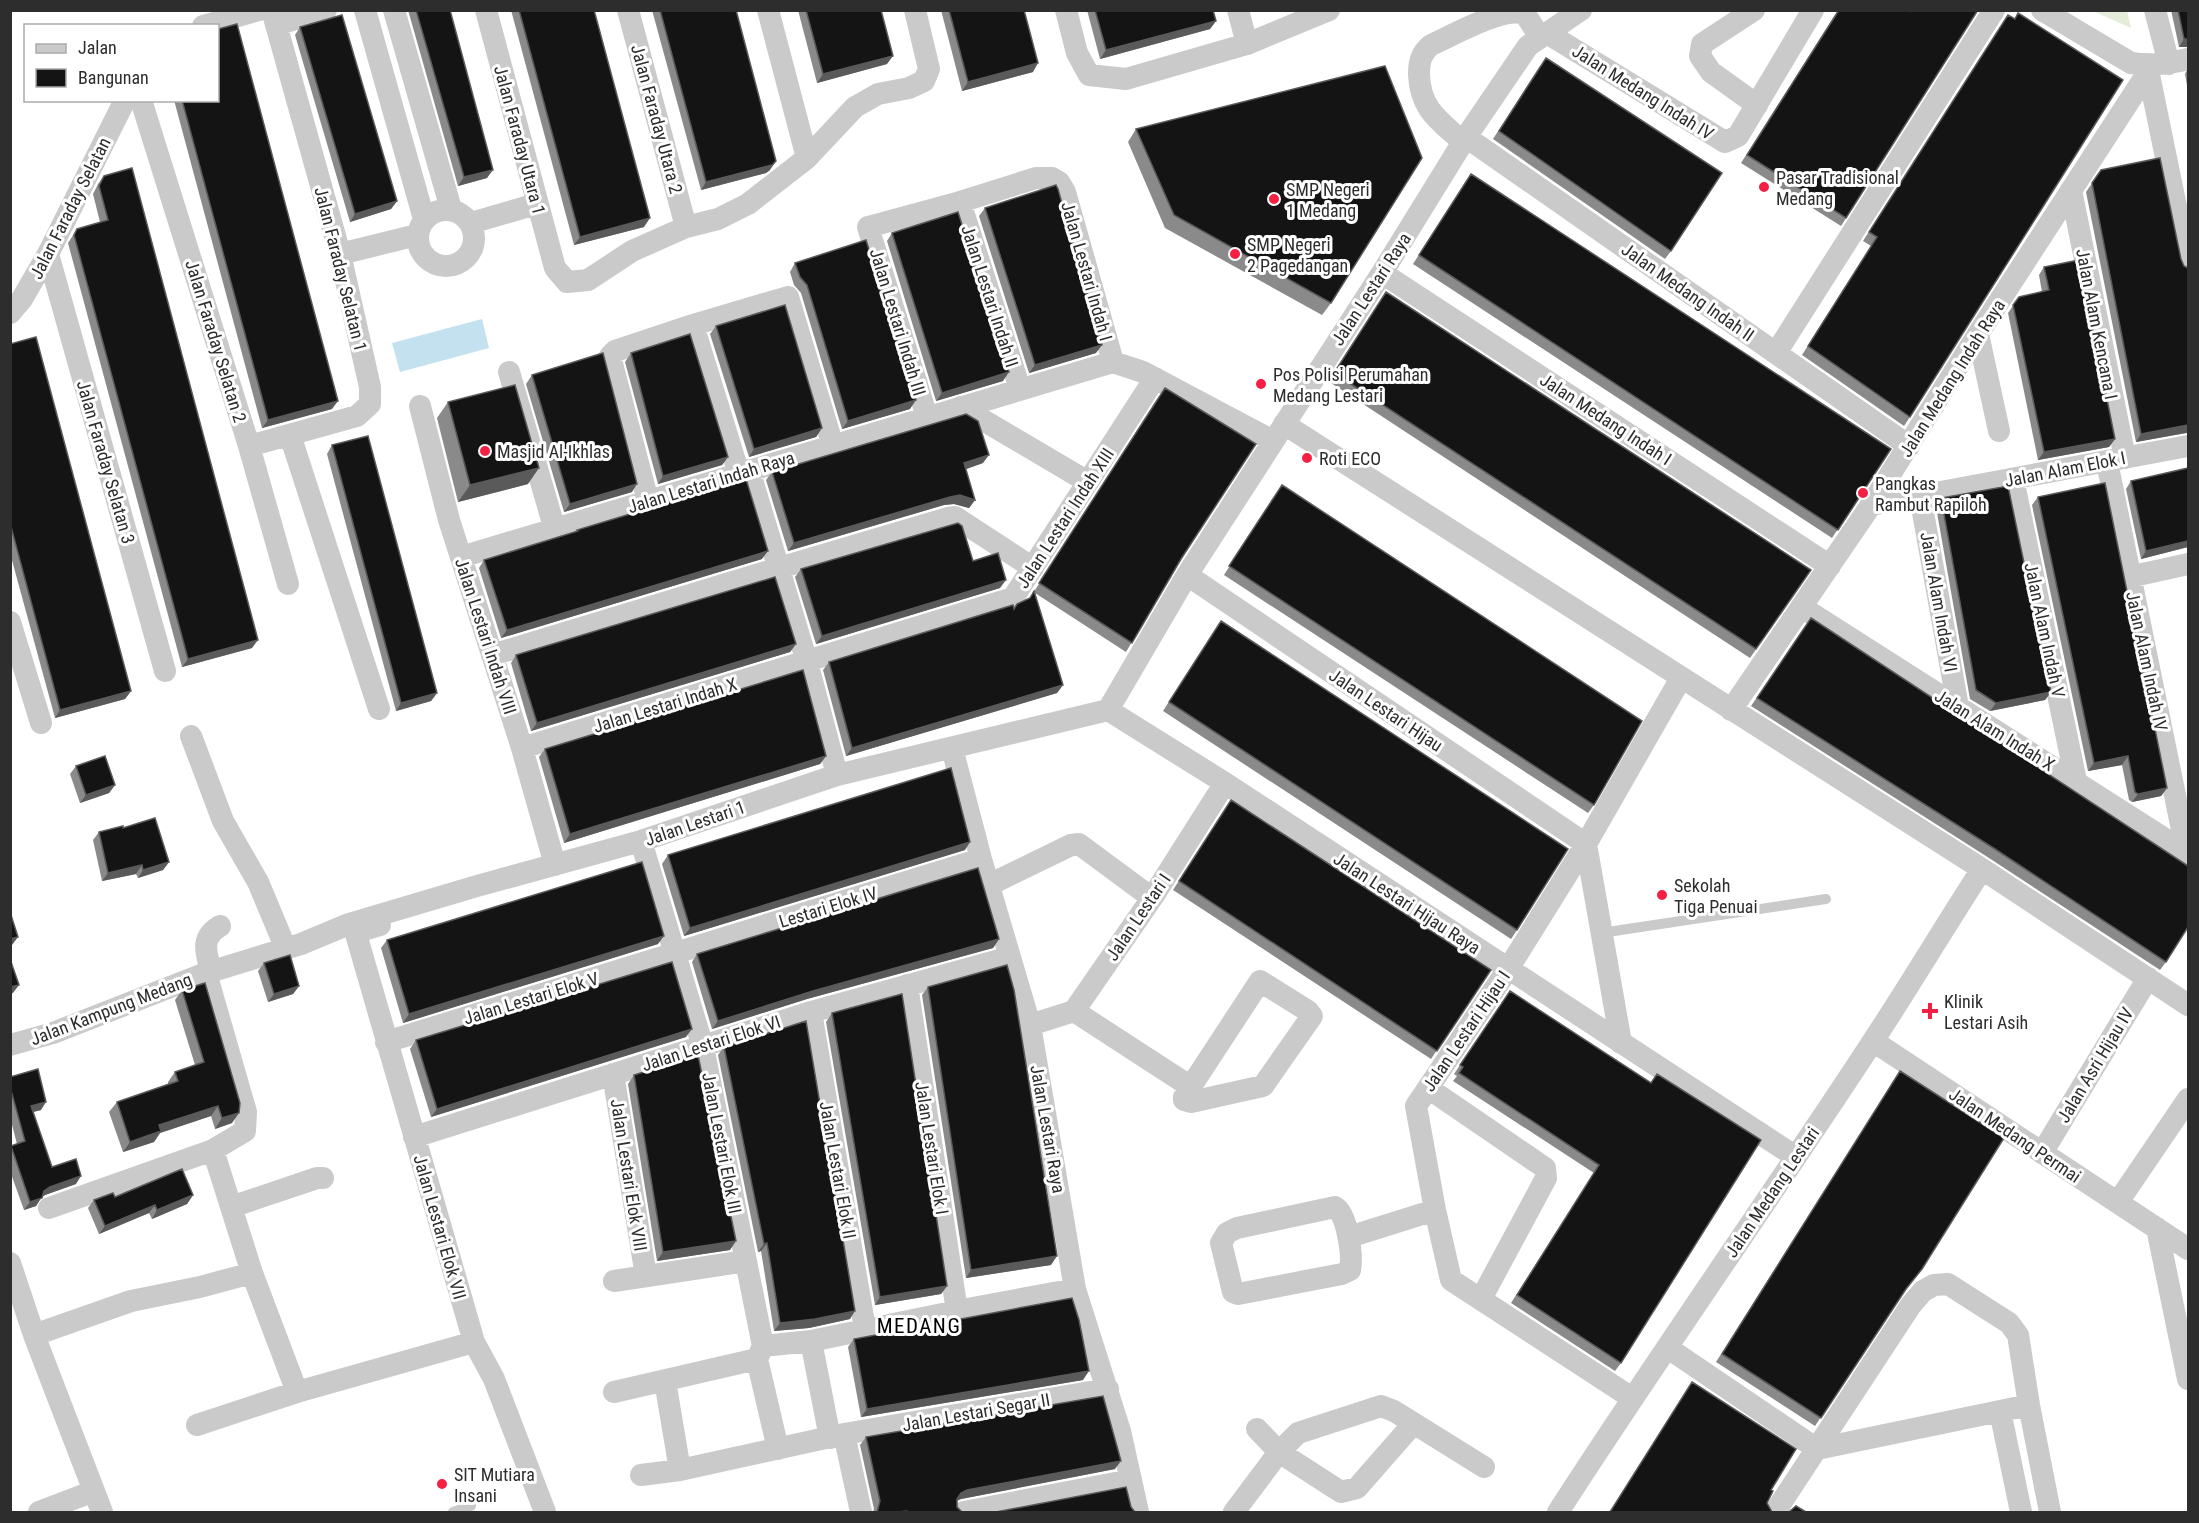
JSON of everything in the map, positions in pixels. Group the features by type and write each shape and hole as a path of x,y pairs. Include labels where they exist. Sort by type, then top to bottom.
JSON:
{"street":[{"path":"215,24 269,15 326,10"},
{"path":"340,254 420,227 436,210 451,209 462,214 471,223 475,241 468,257 452,266 434,265 421,253 420,227 365,10"},
{"path":"394,10 451,209"},
{"name":"Jalan Faraday Utara 1","path":"486,10 536,204 555,268 567,282 588,280 632,251 686,227"},
{"name":"Jalan Faraday Utara 2","path":"628,10 686,227"},
{"path":"768,10 807,158"},
{"path":"686,227 718,219 748,204 807,158 855,107 878,94 909,88 924,81 929,69 915,10"},
{"path":"1066,10 1077,53 1089,75 1126,79 1247,44 1329,10"},
{"path":"1238,10 1247,44"},
{"name":"Jalan Lestari Raya","path":"1108,710 1186,576 1465,140 1528,46 1581,10"},
{"path":"1754,10 1702,44 1700,56 1712,72 1757,105"},
{"name":"Jalan Medang Indah IV","path":"1544,35 1725,142 1738,136 1813,10"},
{"path":"1776,353 1994,10"},
{"path":"2042,10 2121,58 2147,68 2179,61 2155,10"},
{"name":"Jalan Medang Indah II","path":"1544,35 1525,14 1520,12 1498,15 1431,45 1423,52 1419,72 1420,92 1426,106 1432,115 1465,140 1909,446"},
{"name":"Jalan Faraday Selatan 1","path":"249,446 357,416 370,404 370,387 340,254 269,15"},
{"path":"2147,68 2188,265"},
{"name":"Jalan Medang Indah Raya","path":"1731,710 1803,608 1871,505 2147,68"},
{"name":"Jalan Faraday Selatan","path":"10,313 22,299 48,254 124,102"},
{"name":"Jalan Faraday Selatan 2","path":"142,102 249,446 288,584"},
{"name":"Jalan Lestari Indah I","path":"960,202 1036,178 1052,178 1059,182 1065,192 1113,362"},
{"name":"Jalan Alam Kencana I","path":"2071,190 2116,460"},
{"name":"Jalan Lestari Indah III","path":"927,417 868,227 960,202"},
{"name":"Jalan Lestari Indah II","path":"960,202 1020,389"},
{"path":"471,223 536,204"},
{"name":"Jalan Faraday Selatan 3","path":"48,254 165,671"},
{"name":"Jalan Medang Indah I","path":"1382,273 1830,566"},
{"path":"648,501 610,356 615,351 693,325 788,297 833,446"},
{"path":"693,325 779,568 837,775"},
{"path":"1978,334 1999,431"},
{"path":"1113,362 1155,378 1278,433 1681,678 1982,869 2188,1005"},
{"name":"Jalan Lestari Indah Raya","path":"461,557 1113,362"},
{"path":"509,372 555,530"},
{"name":"Jalan Lestari Indah XIII","path":"807,662 1007,601 1015,596 1155,378"},
{"name":"Jalan Lestari Indah VIII","path":"420,406 449,520 522,748 555,865"},
{"path":"960,407 1088,482"},
{"path":"290,435 380,709"},
{"name":"Jalan Alam Elok I","path":"1871,505 2188,446"},
{"name":"Jalan Alam Indah IV","path":"2116,460 2129,577 2184,820 2188,856"},
{"name":"Jalan Alam Indah V","path":"2013,479 2076,781"},
{"name":"Jalan Alam Indah VI","path":"1920,496 1958,707"},
{"path":"492,655 779,568 955,518 1033,568"},
{"path":"2129,577 2188,564"},
{"name":"Jalan Lestari Hijau","path":"1186,576 1586,844"},
{"name":"Jalan Alam Indah X","path":"1803,608 2076,781 2188,856"},
{"path":"10,622 40,723"},
{"name":"Jalan Lestari Indah X","path":"522,748 807,662"},
{"name":"Jalan Lestari Hijau I","path":"1632,1398 1450,1278 1416,1106 1508,969 1586,844 1681,678"},
{"name":"Jalan Lestari 1","path":"286,949 349,924 641,841 837,775 1108,710"},
{"name":"Jalan Lestari Hijau Raya","path":"1108,710 1225,783 1796,1157"},
{"path":"191,736 223,821 258,882 286,949"},
{"name":"Jalan Lestari Raya","path":"952,748 981,859 1030,1024 1075,1289 1108,1389 1139,1512"},
{"name":"Jalan Lestari I","path":"1074,1011 1152,898 1225,783"},
{"name":"Jalan Lestari Elok III","path":"641,841 703,1047 746,1261 778,1449"},
{"path":"989,885 1071,845 1079,844 1152,898"},
{"path":"1586,844 1621,1043"},
{"name":"Lestari Elok IV","path":"675,954 981,859"},
{"name":"Jalan Medang Lestari","path":"1558,1512 1632,1398 1668,1348 1873,1041 1982,869"},
{"name":"Jalan Lestari Elok VII","path":"477,886 472,893 461,899 356,933 474,1342 494,1379 545,1512"},
{"path":"49,1208 213,1150 245,1131 246,1112 208,972 207,941 212,931 220,926"},
{"name":"Jalan Kampung Medang","path":"10,1045 53,1033 208,972 286,949"},
{"name":"Jalan Lestari Elok V","path":"386,1042 675,954"},
{"name":"Jalan Lestari Elok VI","path":"414,1137 811,1012 1010,957"},
{"name":"Jalan Asri Hijau IV","path":"2042,1153 2148,978"},
{"path":"1260,981 1311,1014 1312,1016 1263,1086 1191,1102 1184,1100 1191,1087 1260,981"},
{"name":"Jalan Lestari Elok I","path":"907,985 957,1311"},
{"path":"1030,1024 1074,1011 1191,1087"},
{"name":"Jalan Lestari Elok II","path":"811,1012 865,1329"},
{"name":"Jalan Medang Permai","path":"1873,1041 2188,1249"},
{"name":"Jalan Lestari Elok VIII","path":"613,1074 646,1276"},
{"path":"1428,1088 1545,1168 1546,1171 1546,1178 1481,1299"},
{"path":"2118,1203 2188,1099"},
{"path":"213,1150 252,1273 297,1392"},
{"path":"231,1207 317,1178 323,1178"},
{"path":"1335,1207 1340,1210 1349,1237 1352,1261 1350,1270 1342,1274 1238,1293 1233,1292 1221,1243 1227,1233 1238,1228 1335,1207"},
{"path":"1349,1237 1435,1210"},
{"path":"2157,1228 2188,1371"},
{"path":"615,1281 746,1261"},
{"path":"10,1263 34,1335 102,1512"},
{"path":"34,1335 131,1301 200,1287 252,1273"},
{"path":"1775,1512 1911,1305 1923,1291 1934,1285 1948,1284 2009,1323 2018,1335 2050,1512"},
{"path":"614,1392 665,1381 760,1353 811,1341 1075,1289"},
{"path":"811,1341 861,1512"},
{"path":"197,1425 297,1392 474,1342"},
{"path":"1668,1348 1817,1449 2029,1404"},
{"path":"665,1381 680,1470"},
{"name":"Jalan Lestari Segar II","path":"641,1475 680,1470 837,1436 1108,1389"},
{"path":"1234,1512 1279,1452 1298,1433 1381,1406 1394,1411 1484,1467"},
{"path":"2000,1411 2021,1512"},
{"path":"1257,1429 1279,1452 1341,1492 1357,1488 1413,1424"},
{"path":"964,1512 1131,1479"},
{"path":"39,1512 94,1491"}],"lane":[{"path":"1601,933 1826,899"},
{"path":"453,1512 471,1506"}],"green space":[{"path":"2093,11 2127,11 2131,28"}],"water":[{"path":"482,319 489,348 400,372 392,343"}],"building":[{"path":"416,10 450,10 493,170 464,177"},
{"path":"519,10 594,10 650,218 580,237"},
{"path":"660,10 736,10 776,161 772,165 706,182"},
{"path":"806,10 881,10 893,56 823,74"},
{"path":"949,10 1024,10 1038,63 968,82"},
{"path":"1095,10 1213,10 1216,21 1106,50"},
{"path":"1839,10 1978,10 1846,218 1747,155"},
{"path":"2178,10 2188,10 2188,39 2184,39"},
{"path":"2018,13 2123,80 1910,417 1808,346 1877,237 1869,232 2008,15 2015,19"},
{"path":"342,15 397,201 355,214 300,27"},
{"path":"237,24 338,401 268,420 183,102 219,102 219,29"},
{"path":"1546,58 1722,173 1671,251 1499,131"},
{"name":"SMP Negeri 1 Medang","path":"1385,66 1422,158 1331,303 1174,215 1136,129"},
{"path":"2160,158 2181,259 2184,266 2188,268 2188,425 2141,434 2092,183 2101,170"},
{"path":"132,168 258,640 188,659 74,235 77,229 108,220 99,186 104,176"},
{"path":"1471,174 1891,449 1838,530 1419,255"},
{"path":"1056,185 1102,345 1035,365 985,208"},
{"path":"958,212 1009,372 942,393 892,233"},
{"path":"866,240 916,400 848,421 807,285 800,277 795,263"},
{"path":"2079,260 2115,439 2044,452 2013,305 2019,297 2049,290 2044,267"},
{"path":"1386,292 1811,570 1756,649 1334,373"},
{"path":"785,305 822,428 754,449 716,326"},
{"path":"690,334 728,457 663,476 631,353"},
{"path":"36,337 131,691 60,710 10,523 10,344"},
{"path":"603,353 637,484 570,504 532,375"},
{"name":"Masjid Al-Ikhlas","path":"515,385 539,468 470,485 448,402"},
{"path":"1165,388 1256,444 1181,559 1132,643 1039,583"},
{"path":"966,414 978,421 989,455 964,463 975,500 960,495 950,497 794,543 772,472"},
{"path":"368,436 437,693 401,703 332,445"},
{"path":"2188,468 2188,541 2146,551 2131,481"},
{"path":"746,479 768,551 507,630 484,560"},
{"path":"2105,483 2167,788 2138,794 2135,792 2128,756 2094,763 2038,497"},
{"path":"1282,485 1642,721 1594,805 1229,566"},
{"path":"2008,486 2051,692 1996,703 1976,690 1941,498"},
{"path":"958,523 962,526 973,561 998,553 1006,580 822,636 801,569"},
{"path":"775,577 796,644 537,723 516,655"},
{"path":"1034,591 1063,685 852,748 829,662 1013,605 1014,609 1017,604 1030,598"},
{"path":"1811,618 2188,866 2188,927 2166,962 1995,849 1757,698"},
{"path":"1221,621 1568,849 1517,930 1169,702"},
{"path":"803,670 826,756 570,834 545,749"},
{"path":"105,756 115,785 86,795 76,766"},
{"path":"951,768 970,842 690,928 668,855"},
{"path":"1231,800 1491,970 1437,1051 1179,881"},
{"path":"155,818 169,862 143,870 142,865 108,873 99,832 123,826 123,828"},
{"path":"642,862 664,936 409,1014 387,940"},
{"path":"978,868 999,939 813,991 718,1021 697,954"},
{"path":"10,912 18,937 10,939"},
{"path":"290,955 299,986 274,994 264,963"},
{"path":"10,959 19,985 10,987"},
{"path":"672,962 692,1029 437,1109 416,1040"},
{"path":"1007,965 1014,990 1057,1256 971,1270 928,987"},
{"path":"205,983 240,1103 239,1113 222,1118 218,1106 159,1125 161,1131 130,1142 117,1102 178,1081 175,1072 204,1062 182,990"},
{"path":"1510,991 1651,1083 1657,1074 1761,1140 1621,1363 1517,1295 1599,1165 1459,1073 1463,1067 1460,1065"},
{"path":"902,994 947,1286 880,1297 832,1013"},
{"path":"806,1021 855,1311 780,1323 767,1243 764,1244 724,1047"},
{"path":"698,1055 736,1241 663,1252 634,1075"},
{"path":"38,1069 46,1102 31,1106 52,1167 76,1159 81,1176 50,1187 44,1191 42,1198 30,1202 11,1146 25,1141 10,1087 10,1077"},
{"path":"1900,1071 2004,1138 1922,1269 1906,1289 1821,1418 1722,1354"},
{"path":"182,1169 193,1195 157,1210 155,1205 105,1226 94,1200 113,1193 115,1197"},
{"path":"1072,1298 1079,1320 1089,1371 867,1409 854,1339"},
{"path":"1692,1382 1796,1449 1771,1490 1773,1491 1767,1503 1772,1512 1610,1512"},
{"path":"1103,1396 1121,1461 967,1490 957,1499 957,1507 962,1512 877,1512 880,1501 866,1437"},
{"path":"1126,1487 1131,1507 1135,1512 996,1512"},
{"path":"1796,1506 1806,1512 1789,1512"}],"place":[{"name":"Pasar Tradisional Medang","path":"1764,187"},
{"name":"SMP Negeri 1 Medang","path":"1274,199"},
{"name":"SMP Negeri 2 Pagedangan","path":"1235,254"},
{"name":"Pos Polisi Perumahan Medang Lestari","path":"1261,384"},
{"name":"Masjid Al-Ikhlas","path":"485,451"},
{"name":"Roti ECO","path":"1307,458"},
{"name":"Pangkas Rambut Rapiloh","path":"1863,493"},
{"name":"Sekolah Tiga Penuai","path":"1662,895"},
{"name":"Klinik Lestari Asih","path":"1930,1011"},
{"name":"SIT Mutiara Insani","path":"442,1484"}],"district":[{"name":"MEDANG","path":"919,1326"}]}
